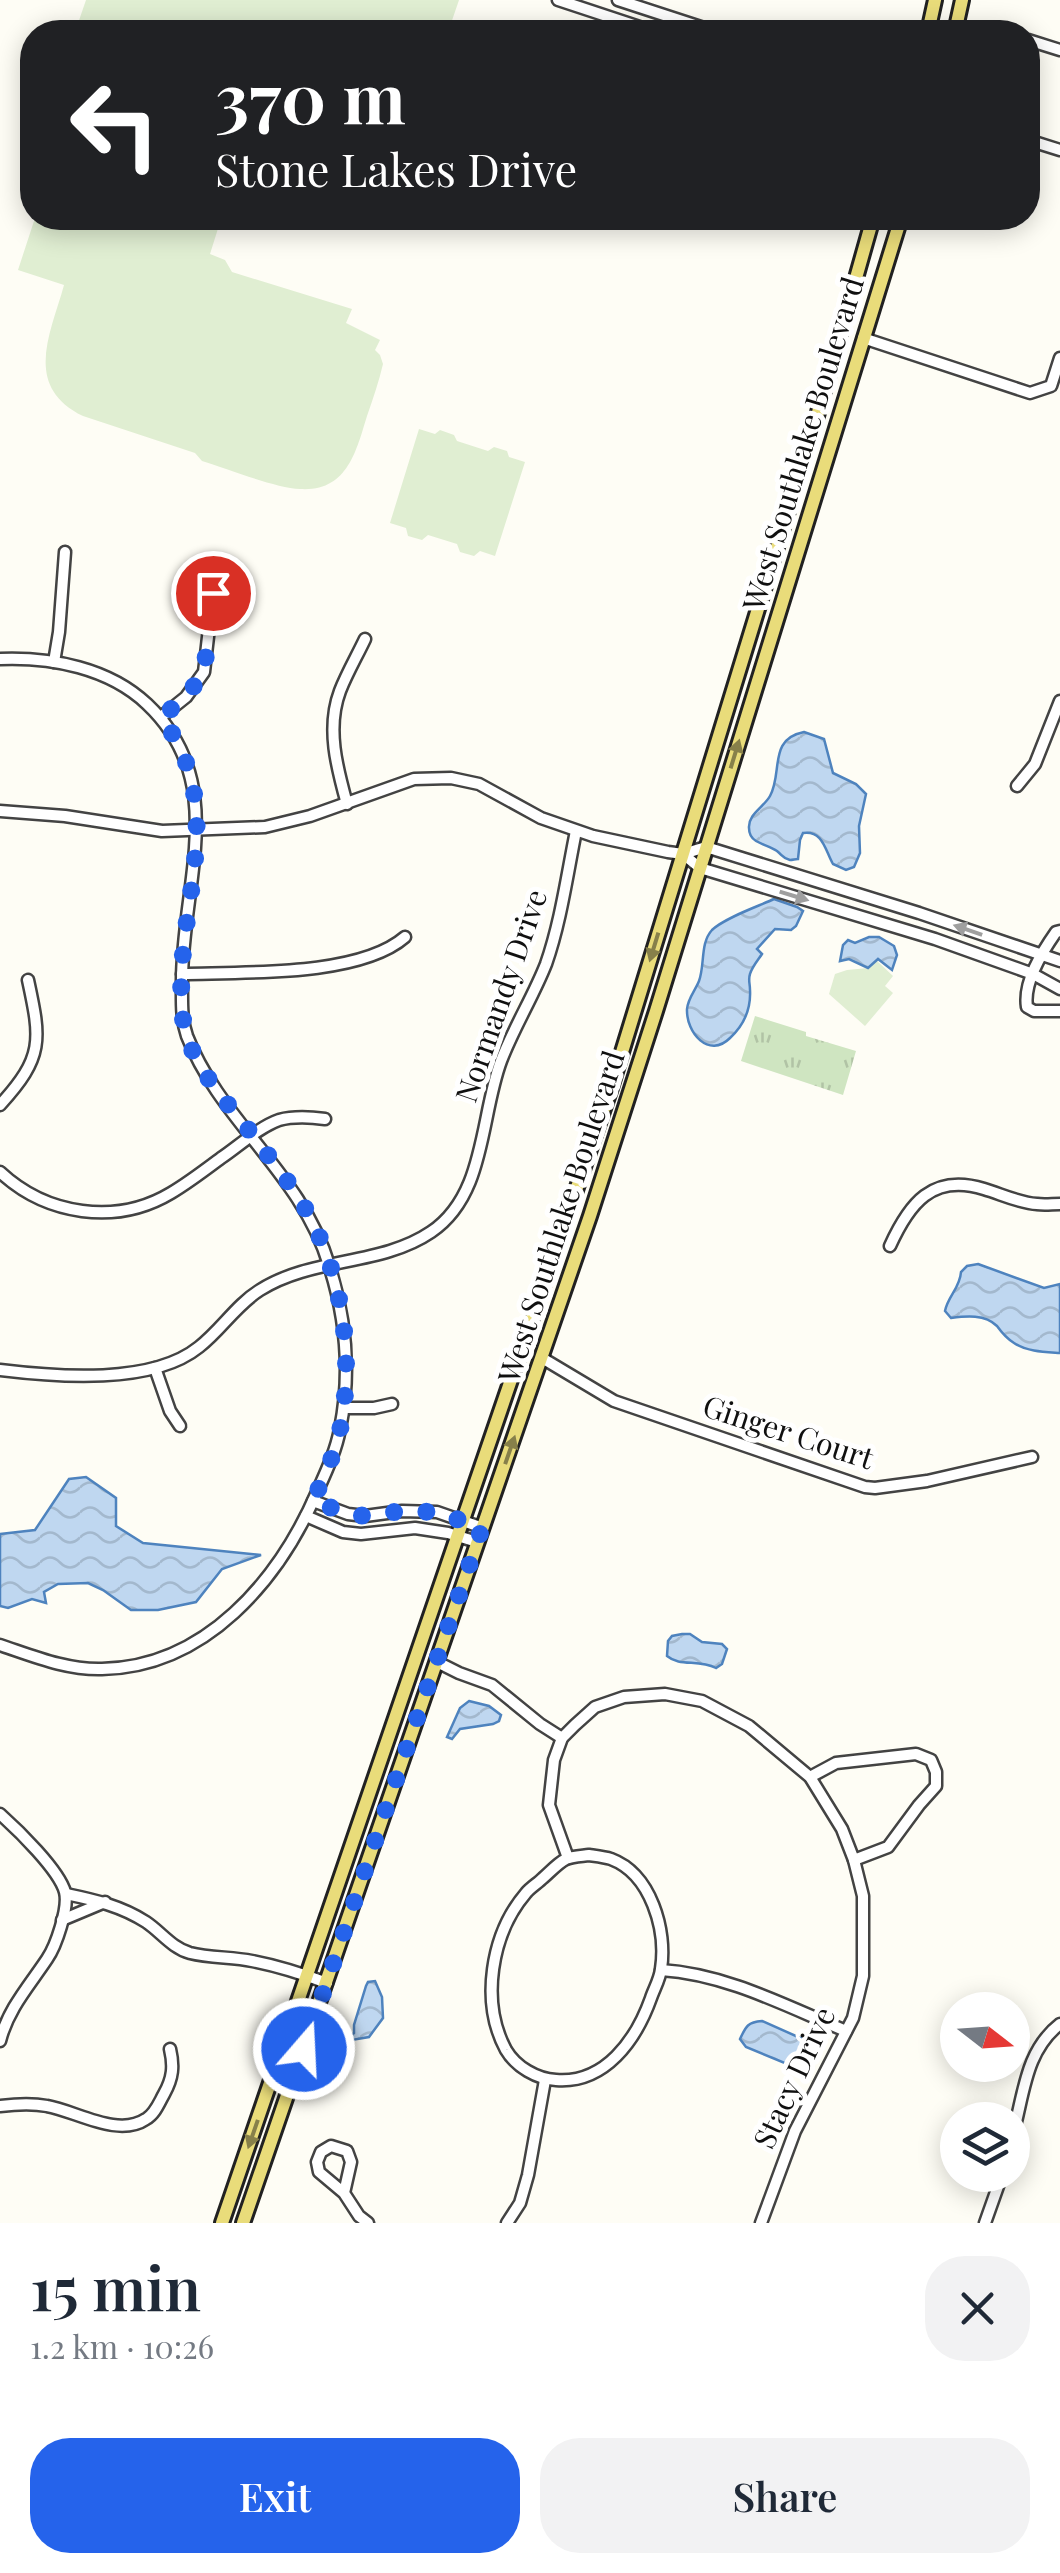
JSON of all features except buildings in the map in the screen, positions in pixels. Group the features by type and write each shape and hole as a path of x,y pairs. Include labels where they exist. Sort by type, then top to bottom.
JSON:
{"main road":[{"name":"West Southlake Boulevard","path":"222,2223 611,1088 815,423 870,230"},
{"name":"West Southlake Boulevard","path":"244,2223 596,1198 897,230"}],"street":[{"path":"558,0 619,20"},
{"path":"618,0 679,20"},
{"path":"863,338 1030,392 1050,386 1060,358"},
{"path":"54,662 65,552"},
{"path":"161,717 186,697 204,672 213,593"},
{"path":"347,804 338,772 334,723 340,692 365,639"},
{"path":"0,658 33,658 108,677 141,698 161,717 177,742 196,796 197,830 182,974 186,1033 203,1070 303,1204 329,1264 346,1359 340,1434 306,1516 286,1553 244,1605 214,1631 181,1649 136,1665 104,1670 56,1664 0,1645"},
{"path":"1018,786 1035,764 1060,701"},
{"path":"0,812 65,816 162,831 265,827 414,780 451,778 479,784 541,818 576,831 683,854 706,848 1060,961"},
{"name":"Normandy Drive","path":"0,1370 110,1375 154,1368 198,1348 260,1290 299,1272 417,1240 447,1218 466,1192 500,1064 546,962 576,831"},
{"path":"683,854 700,868 935,939 1033,974 1060,989"},
{"path":"1060,930 1042,953 1025,1000 1034,1011 1060,1011"},
{"path":"182,974 295,971 330,966 383,952 406,937"},
{"path":"0,1106 22,1078 34,1053 38,1026 28,980"},
{"path":"0,1172 33,1198 68,1209 99,1213 132,1209 170,1194 274,1122 325,1118"},
{"path":"890,1246 916,1202 945,1186 977,1187 1036,1204 1060,1204"},
{"name":"Ginger Court","path":"542,1358 614,1400 865,1487 927,1480 1032,1457"},
{"path":"154,1368 180,1426"},
{"path":"344,1408 392,1404"},
{"path":"313,1501 366,1516 437,1512 482,1528"},
{"path":"306,1516 344,1532 415,1528 477,1542"},
{"path":"437,1662 492,1684 562,1738 554,1760 549,1805 568,1858"},
{"name":"Stacy Drive","path":"562,1738 595,1708 624,1697 666,1694 702,1702 750,1726 810,1777 842,1829 862,1896 863,1976 853,2018 795,2130 761,2223"},
{"path":"810,1777 836,1763 916,1754 931,1760 936,1786 888,1847 854,1860"},
{"path":"0,1814 54,1872 66,1894 55,1944 8,2017 0,2040"},
{"path":"589,1855 611,1859 630,1870 646,1888 655,1909 661,1970 643,2020 620,2054 594,2074 570,2082 545,2080 521,2068 507,2052 494,2018 492,1971 502,1934 526,1893 568,1858 589,1855"},
{"path":"66,1894 106,1902 149,1924 190,1953 251,1960 327,1983"},
{"path":"62,1920 106,1902"},
{"path":"661,1970 731,1984 846,2031"},
{"path":"1021,2102 1032,2060 1049,2033 1060,2024"},
{"path":"0,2106 47,2106 110,2124 142,2122 154,2113 169,2086 173,2069 170,2048"},
{"path":"507,2223 520,2203 528,2174 545,2080"},
{"path":"344,2193 352,2162 347,2152 331,2146 320,2152 319,2172 344,2193 368,2223"},
{"path":"985,2223 996,2192"}],"green space":[{"path":"86,0 459,0 452,20 79,20"},
{"path":"31,230 218,230 210,254 225,260 232,272 352,309 346,323 380,340 375,350 383,364 347,467 329,484 316,488 278,485 83,416 64,404 52,390 47,374 48,340 64,285 18,270"},
{"path":"419,429 435,434 440,430 454,435 457,441 488,451 494,447 507,451 509,457 525,462 495,556 480,551 474,556 460,552 457,544 428,535 422,540 408,536 406,528 390,523"},
{"path":"876,960 893,976 885,986 893,993 865,1026 829,994 835,974 868,968"},
{"path":"755,1016 856,1051 843,1095 741,1061"}],"water":[{"path":"804,732 824,739 833,773 856,784 866,794 859,826 860,853 854,867 846,870 833,864 822,842 810,833 803,833 798,859 790,860 750,834 751,819 774,787 781,749 793,736"},
{"path":"774,899 803,911 796,926 791,930 775,929 757,949 762,954 750,974 749,1003 739,1028 722,1044 707,1044 690,1027 687,1009 699,981 708,935 725,921"},
{"path":"879,937 894,946 897,955 892,970 878,959 868,968 849,959 840,961 848,940 855,943"},
{"path":"978,1264 1044,1288 1060,1284 1060,1353 1019,1346 987,1319 951,1318 945,1311 961,1272"},
{"path":"86,1477 116,1498 116,1526 143,1543 261,1555 222,1569 196,1602 158,1610 131,1610 88,1583 58,1584 44,1592 46,1603 32,1599 8,1608 0,1606 0,1534 35,1530 69,1479"},
{"path":"682,1634 722,1644 727,1649 722,1664 716,1668 667,1656 668,1641"},
{"path":"469,1701 489,1706 501,1715 499,1721 460,1729 452,1739 447,1737 460,1708"},
{"path":"375,1981 382,1997 383,2018 369,2037 352,2040 366,1986"},
{"path":"762,2021 805,2040 807,2049 803,2055 787,2064 746,2047 740,2039 744,2031 750,2024"}],"route":[{"path":"213,593 204,672 186,697 161,717 192,776 198,814 183,959 183,1019 203,1070 303,1204 329,1264 344,1334 344,1408 340,1434 313,1501 366,1516 437,1512 482,1528 304,2049"}]}
